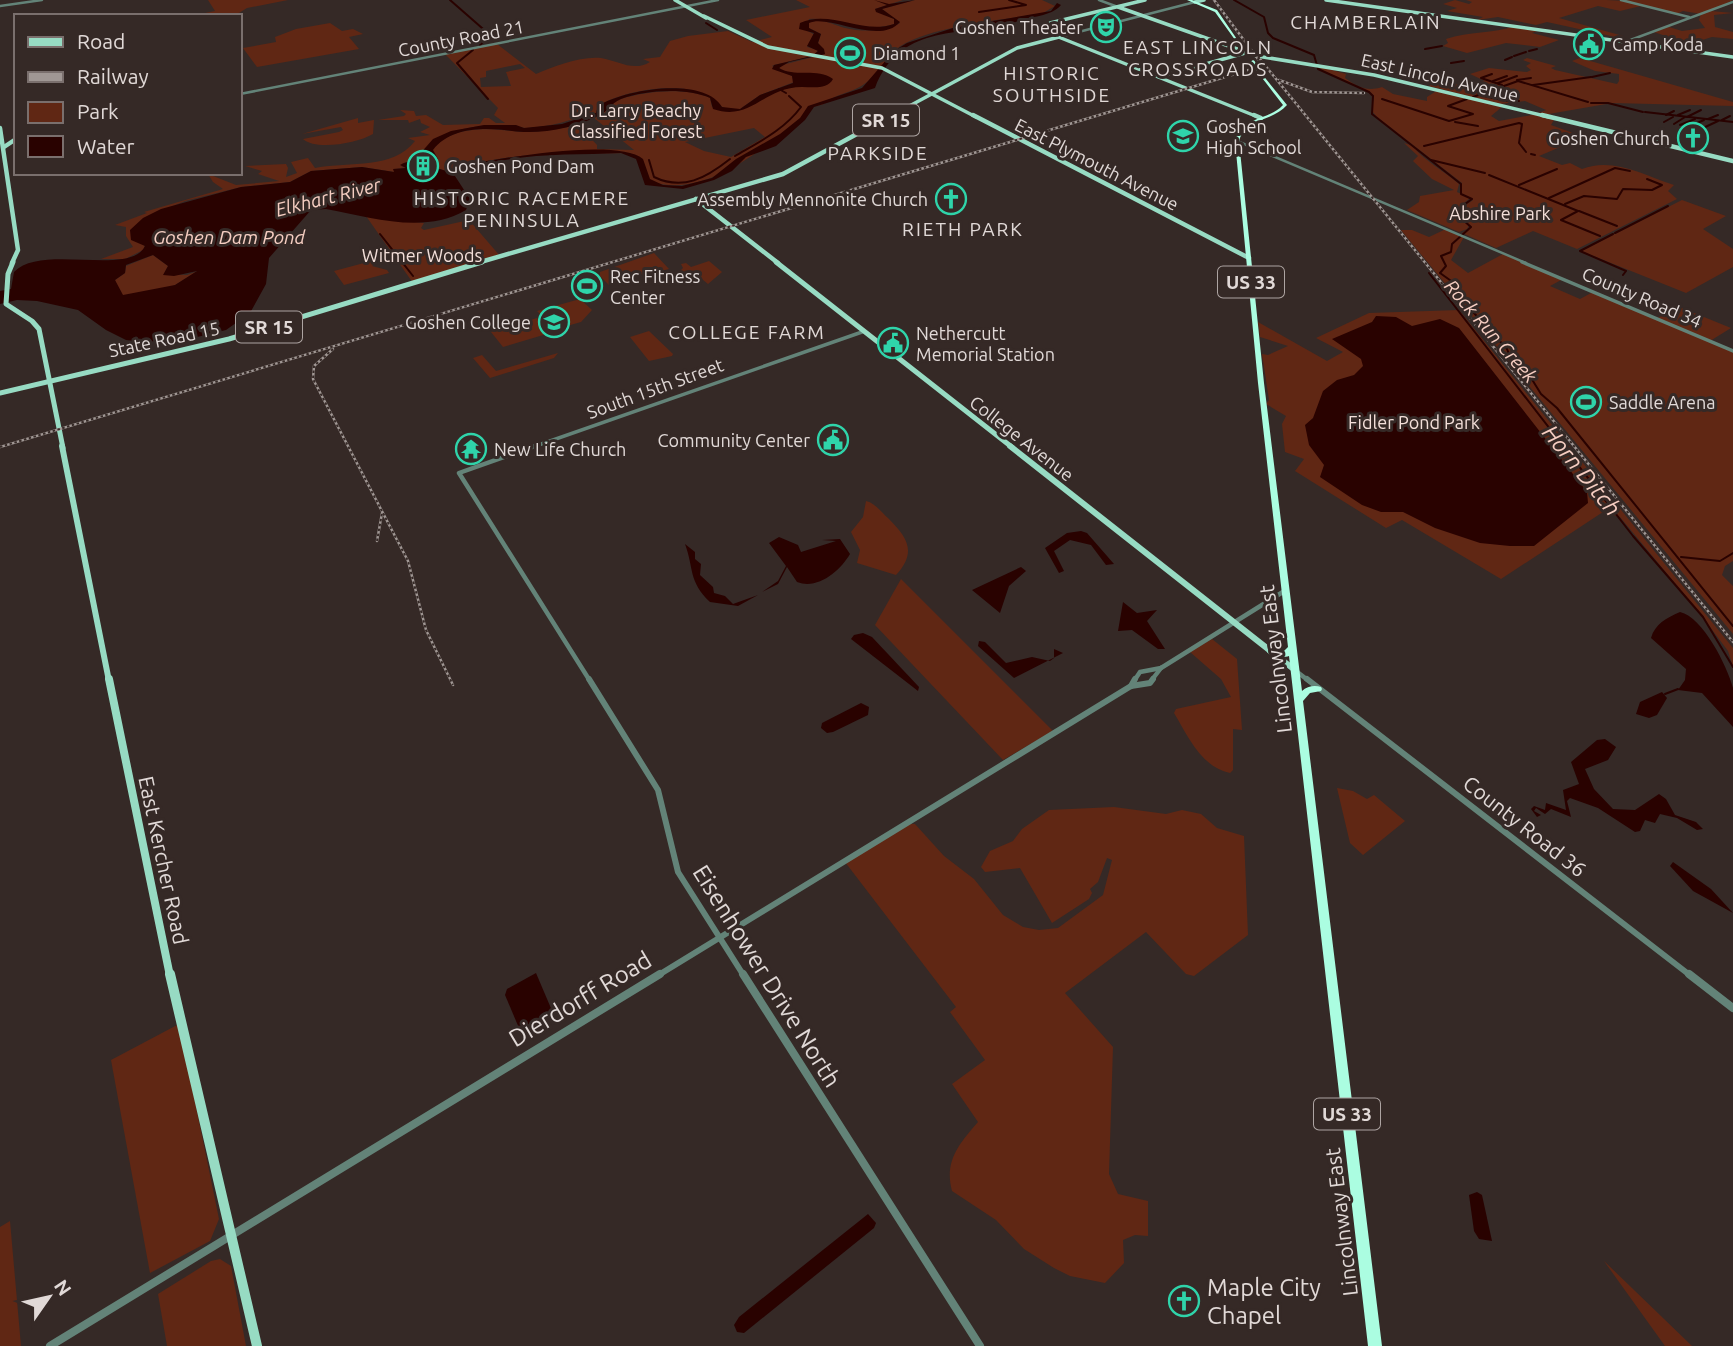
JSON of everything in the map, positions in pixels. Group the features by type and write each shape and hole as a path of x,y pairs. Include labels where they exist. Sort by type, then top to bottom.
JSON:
{"highway":[{"path":"1189,0 1208,6 1215,13 1285,103 1280,111 1244,128 1237,141"},
{"name":"Lincolnway East","path":"1237,141 1286,590 1375,1346"},
{"path":"1271,652 1286,654 1293,647"},
{"path":"1299,699 1308,690 1318,689"}],"main road":[{"name":"East Plymouth Avenue","path":"676,0 763,46 885,70 1236,251 1249,254"},
{"name":"SR 15","path":"1057,35 1048,29 1049,26 1147,0"},
{"path":"1195,2 1204,0"},
{"path":"1326,0 1733,57"},
{"name":"East Lincoln Avenue","path":"1119,7 1243,49 1733,160"},
{"path":"1057,35 1069,34"},
{"name":"SR 15","path":"696,199 788,172 1019,47 1057,35"},
{"path":"1057,35 1261,118"},
{"path":"1159,78 1243,49"},
{"path":"0,128 3,144 14,139"},
{"name":"East Kercher Road","path":"3,144 18,250 9,270 6,304 37,325 159,929 257,1346"},
{"name":"College Avenue","path":"696,199 1296,671"},
{"name":"State Road 15","path":"2,393 234,338 696,199"},
{"path":"2,393 32,383 47,369"},
{"path":"2,393 38,385 51,391"}],"street":[{"path":"0,6 42,0"},
{"path":"687,6 718,0"},
{"path":"1099,0 1119,7"},
{"path":"1621,0 1690,18"},
{"path":"1069,34 1195,2"},
{"path":"1625,42 1733,2"},
{"name":"County Road 21","path":"242,94 687,6"},
{"name":"County Road 34","path":"1237,141 1733,351"},
{"name":"South 15th Street","path":"458,473 862,332"},
{"name":"Eisenhower Drive North","path":"458,473 658,790 666,809 675,865 979,1346"},
{"name":"Dierdorff Road","path":"1131,686 1137,677 1145,672 1161,668 1286,590"},
{"name":"Dierdorff Road","path":"50,1346 1131,686 1150,683 1161,668"},
{"name":"County Road 36","path":"1296,671 1733,1008"},
{"path":"1145,672 1153,679"},
{"path":"1137,677 1144,683"}],"green space":[{"path":"208,0 288,0 247,8 237,14 200,14 215,11"},
{"path":"796,0 903,0 875,9 894,19 894,24 883,27 809,19 806,30 815,35 807,47 818,50 816,54 798,54 812,56 772,66 792,76 794,82 760,95 740,109 727,109 695,91 672,88 645,90 619,97 598,106 596,113 553,124 526,128 511,125 461,129 430,145 420,154 424,155 423,158 401,167 408,168 394,169 394,172 362,167 311,171 290,182 241,187 185,201 144,218 140,223 145,249 125,259 101,259 133,247 126,236 126,227 115,225 147,213 144,212 223,189 209,175 236,185 279,181 258,174 262,171 245,166 286,164 286,177 297,173 291,162 308,158 315,168 370,163 406,150 415,141 408,138 430,135 420,132 430,127 421,123 420,119 409,123 408,120 378,120 406,114 400,110 414,111 416,116 426,115 443,125 480,124 484,118 505,123 494,115 498,108 445,54 497,44 536,74 568,62 593,58 638,66 650,62 643,59 660,57 670,41 688,36 728,31 752,42 772,37 746,20 810,7","holes":["520,64 525,68 506,72 511,86 481,87 480,78 486,77 486,71"]},
{"name":"Dr. Larry Beachy Classified Forest","path":"915,0 1042,0 1055,6 1043,13 966,25 925,35 895,50 881,67 860,62 880,68 866,83 824,104 811,107 796,124 763,148 726,171 707,179 667,185 647,180 636,157 629,153 516,157 451,172 432,167 437,160 432,150 440,142 448,136 480,129 529,132 578,125 597,145 597,149 634,150 594,118 621,99 666,91 690,92 710,98 712,107 741,110 768,94 794,86 803,80 781,70 779,68 782,65 825,54 818,43 821,34 809,28 808,23 823,21 866,31 881,30 900,23 882,9","holes":["754,128 765,137 731,157 704,151 685,142"]},
{"path":"1455,0 1469,4 1472,2 1466,0 1733,0 1711,11 1733,13 1714,15 1715,27 1733,32 1733,39 1712,37 1689,44 1654,32 1669,27 1682,31 1705,28 1699,20 1701,14 1683,11 1676,14 1641,6 1620,11 1598,6 1559,18 1623,36 1620,38 1547,22 1536,25 1498,17 1477,20 1483,17 1447,11 1457,8 1443,4"},
{"path":"330,23 342,31 353,29 363,34 349,37 359,49 257,67 243,48 276,42 275,37 296,29"},
{"path":"1515,26 1539,30 1532,33 1559,40 1540,47 1506,43 1467,53 1443,46 1448,43 1446,39 1455,36"},
{"path":"1527,58 1556,66 1551,68 1555,70 1617,84 1619,81 1619,74 1595,71 1572,61 1580,58 1733,102 1733,106 1612,103 1543,115 1539,113 1546,110 1525,101 1500,104 1429,86 1434,83 1470,85 1485,81 1470,74 1489,68 1527,72 1531,70 1526,66 1531,63 1523,60"},
{"name":"Abshire Park","path":"1318,66 1346,74 1345,78 1349,81 1367,89 1382,87 1393,94 1427,101 1427,97 1438,90 1503,106 1491,116 1499,121 1537,114 1555,118 1551,125 1584,137 1539,156 1562,165 1570,163 1582,169 1605,165 1628,169 1674,185 1668,191 1677,199 1577,249 1533,231 1496,248 1462,233 1472,227 1465,221 1463,207 1473,200 1461,193 1462,183 1377,117 1372,111 1374,96 1370,92 1323,71"},
{"path":"358,118 358,123 374,120 373,134 358,140 327,145 309,143 303,139 339,132 343,130 341,127 302,134"},
{"path":"1404,143 1414,146 1421,155 1459,184 1457,192 1470,198 1459,207 1463,214 1460,217 1469,225 1467,229 1459,232 1407,210 1419,202 1420,196 1454,190 1432,179 1413,161 1418,156"},
{"path":"1682,200 1726,216 1703,229 1733,249 1733,267 1686,293 1581,251"},
{"name":"Witmer Woods","path":"366,216 424,223 421,228 424,230 469,220 500,256 413,283"},
{"path":"1446,229 1464,237 1451,260 1468,273 1503,254 1563,279 1550,286 1580,299 1593,292 1733,352 1733,561 1725,566 1722,575 1733,586 1733,634 1401,230 1412,230 1429,237"},
{"path":"654,253 669,269 644,276 640,273 609,285 600,276 600,272"},
{"path":"153,255 168,266 164,274 187,275 198,271 175,285 120,308 115,280 125,273 126,266"},
{"path":"379,259 372,266 389,273 344,285 334,271"},
{"path":"709,261 722,272 708,284 702,279 684,282 679,272 683,268 681,264 686,263 691,267"},
{"path":"580,299 592,310 581,322 556,329 537,311"},
{"path":"1677,306 1731,328 1710,341 1658,318"},
{"name":"Fidler Pond Park","path":"1459,310 1733,648 1733,667 1728,651 1698,611 1620,517 1603,512 1501,579 1402,520 1386,528 1295,471 1304,459 1285,452 1282,424 1286,416 1266,404 1269,400 1262,354 1268,355 1288,346 1260,337 1258,322 1327,361 1343,352 1316,338 1369,313"},
{"path":"537,318 550,333 503,347 491,332"},
{"path":"649,331 672,356 649,361 630,337"},
{"path":"558,353 554,358 490,378 473,358 482,355 496,371"},
{"path":"866,501 895,525 905,539 908,552 903,567 896,575 857,563 860,550 851,532 863,517"},
{"path":"901,579 1053,731 1003,760 875,625"},
{"path":"1212,639 1237,659 1242,730 1233,729 1233,770 1230,773 1220,770 1203,757 1174,713 1176,709 1231,697 1221,679 1190,652"},
{"path":"1337,788 1353,791 1367,799 1374,795 1405,821 1363,855 1350,843"},
{"path":"1114,807 1166,814 1182,810 1201,814 1217,828 1244,836 1248,935 1194,976 1186,974 1146,932 1065,993 1113,1047 1109,1174 1118,1194 1148,1201 1148,1236 1135,1235 1123,1240 1124,1263 1105,1283 1070,1276 1054,1268 1024,1249 996,1220 952,1191 950,1171 955,1154 978,1122 952,1084 985,1060 950,1012 956,1007 845,862 910,824 915,824 944,856 974,879 1003,915 1023,927 1039,930 1058,928 1103,895 1112,860 1107,858 1098,882 1090,889 1092,893 1089,899 1052,923 1020,868 985,872 981,867 990,851 1013,841 1022,829 1049,810"},
{"path":"179,1024 219,1219 210,1241 150,1273 111,1060"},
{"path":"10,1221 21,1346 0,1346 0,1227"},
{"path":"220,1259 231,1266 246,1346 167,1346 158,1294 211,1261"},
{"path":"1604,1261 1692,1346 1665,1346"}],"water":[{"name":"Goshen Dam Pond","path":"874,0 889,4 915,0 882,9 900,22 891,29 880,31 829,22 809,23 809,28 821,34 818,43 825,54 789,62 779,68 827,75 833,79 823,86 789,88 748,108 726,112 713,109 710,98 701,95 678,91 653,92 621,99 600,115 569,127 534,132 480,129 449,137 433,150 438,159 433,167 453,173 470,199 466,210 433,222 415,223 326,209 311,210 269,258 266,284 250,313 226,330 189,339 143,342 126,340 106,330 78,310 37,301 17,300 0,304 0,291 11,289 14,272 27,264 63,259 122,259 136,255 145,246 131,240 130,230 143,218 161,209 241,187 290,182 311,171 362,167 394,172 393,169 406,168 400,165 403,163 423,158 424,155 419,155 433,139 451,131 484,125 516,125 524,128 562,124 596,113 598,106 610,100 663,88 699,91 713,97 722,107 740,109 760,95 793,83 792,76 772,69 774,65 812,56 818,51 807,46 814,33 799,29 800,23 823,19 882,27 894,24 894,19 876,12 875,9 887,5","holes":["153,255 168,266 163,275 174,276 197,271 175,285 123,295 115,280 125,273 126,265"]},
{"path":"1057,3 1061,5 1050,13 1010,25 950,33 914,43 899,53 886,68 875,88 814,107 805,120 776,146 746,157 732,171 714,180 683,189 645,185 636,159 621,153 530,157 500,161 463,172 454,171 461,166 527,155 609,150 629,153 643,159 650,179 663,185 682,186 712,178 736,159 780,134 800,118 808,106 862,88 894,51 907,43 953,28 1051,11"},
{"name":"Fidler Pond Park","path":"1376,316 1396,317 1412,326 1440,319 1459,328 1587,492 1588,503 1534,546 1510,546 1480,543 1435,528 1403,512 1381,512 1362,505 1320,477 1324,465 1309,445 1305,425 1313,418 1323,391 1337,380 1354,375 1363,366 1361,359 1332,339 1372,322"},
{"path":"1067,533 1087,533 1114,564 1106,565 1091,545 1070,540 1054,551 1064,571 1059,573 1045,548"},
{"path":"779,537 798,545 801,552 836,541 822,540 840,539 850,554 828,577 813,583 797,582 787,567 778,584 762,592 778,581 786,566 769,543"},
{"path":"685,544 695,552 695,559 701,564 700,575 713,587 714,593 725,596 733,604 758,595 738,606 710,602 695,581"},
{"path":"1021,567 1026,571 1009,586 1000,613 972,590"},
{"path":"1123,602 1137,613 1157,610 1147,621 1165,649 1158,649 1132,630 1118,631"},
{"path":"1680,612 1689,616 1705,632 1725,668 1733,688 1733,727 1702,693 1678,690 1685,680 1686,669 1651,638 1662,622"},
{"path":"863,633 872,637 919,687 918,691 851,639 854,635"},
{"path":"979,641 985,642 1006,663 1032,657 1048,661 1014,678 978,646"},
{"path":"1054,649 1063,653 1054,658"},
{"path":"1662,692 1667,698 1657,715 1649,718 1636,714 1640,702"},
{"path":"861,703 869,707 868,715 833,732 827,733 821,728 822,723"},
{"path":"1605,739 1616,747 1608,760 1585,769 1594,789 1613,809 1635,810 1659,794 1666,799 1675,815 1696,822 1703,829 1697,830 1677,818 1660,814 1655,823 1645,820 1640,831 1635,832 1598,808 1570,798 1567,801 1571,817 1551,809 1545,814 1536,808 1534,811 1541,815 1537,817 1531,809 1534,806 1545,810 1546,803 1566,810 1563,790 1579,784 1571,762 1597,740"},
{"path":"1673,862 1711,889 1733,913 1693,891 1670,866"},
{"path":"536,973 553,1013 526,1028 519,1028 505,995 507,989"},
{"path":"1477,1192 1482,1195 1492,1241 1479,1239 1474,1231 1469,1195"},
{"path":"868,1214 876,1223 874,1228 744,1333 737,1332 734,1325 739,1317"}],"waterway":[{"path":"450,0 490,35 480,45"},
{"path":"979,12 1026,5 1009,0"},
{"name":"Rock Run Creek","path":"1234,0 1264,17 1268,33 1273,38 1314,55 1318,69 1369,92 1373,96 1372,114 1461,184 1461,194 1472,199 1461,207 1465,215 1463,220 1471,227 1452,244 1451,252 1441,256 1446,266 1440,273 1454,283 1473,312 1507,349 1511,359 1528,373 1541,394 1557,408 1733,626"},
{"path":"706,23 717,30"},
{"path":"1425,49 1442,46"},
{"path":"1529,51 1537,49"},
{"path":"473,50 457,63 488,99"},
{"path":"1514,56 1526,52"},
{"path":"1505,60 1512,57"},
{"path":"1451,63 1464,61"},
{"path":"1592,77 1610,73"},
{"path":"1492,74 1481,78 1502,85"},
{"path":"1493,81 1507,76"},
{"path":"1498,83 1517,76"},
{"path":"1533,85 1591,77"},
{"path":"1517,80 1531,78"},
{"path":"1473,97 1518,81 1588,102"},
{"name":"Elkhart River","path":"779,89 786,93"},
{"path":"1485,93 1519,101"},
{"path":"1480,95 1507,101"},
{"path":"735,156 771,135 794,115 801,107 789,96"},
{"path":"1382,99 1449,121 1473,114 1448,106 1467,99"},
{"path":"1591,103 1608,103 1643,112"},
{"path":"1678,115 1690,110"},
{"path":"1687,117 1701,110"},
{"path":"1667,114 1674,111"},
{"path":"1645,112 1667,114"},
{"path":"1667,114 1687,117"},
{"path":"1708,119 1718,115"},
{"path":"1722,120 1730,116"},
{"path":"1664,122 1673,117"},
{"path":"1674,124 1685,117"},
{"path":"1687,117 1733,122"},
{"path":"1680,125 1695,119"},
{"path":"1688,127 1704,120"},
{"path":"1701,129 1718,121"},
{"path":"1455,122 1478,126"},
{"path":"1424,146 1519,123 1522,124 1519,143 1526,152"},
{"path":"1531,154 1535,155"},
{"path":"649,160 654,177 675,183 703,177 730,159"},
{"path":"1431,160 1485,173"},
{"path":"1549,198 1615,168 1630,171"},
{"path":"1519,185 1557,169"},
{"path":"1489,175 1578,211 1561,220 1600,236"},
{"path":"1565,204 1584,196 1617,199 1623,189 1652,190 1662,185 1647,179"},
{"path":"1615,233 1668,206"},
{"path":"1579,211 1617,226"},
{"path":"380,234 413,276"},
{"path":"1613,234 1580,251 1626,271 1623,275"},
{"name":"Horn Ditch","path":"1429,273 1633,536 1703,617 1733,667"},
{"path":"1681,557 1720,561 1733,553"},
{"path":"1665,694 1678,689"}],"railway":[{"path":"0,447 1255,68 1259,64 1258,59 1214,0"},
{"path":"1255,53 1733,642"},
{"path":"1279,80 1312,92 1364,93"},
{"path":"333,349 314,366 313,379 408,561 426,630 453,685"},
{"path":"377,541 382,513"}],"place":[{"name":"Goshen Theater","path":"1106,27"},
{"name":"Camp Koda","path":"1589,44"},
{"name":"Diamond 1","path":"850,53"},
{"name":"Goshen High School","path":"1183,136"},
{"name":"Goshen Church","path":"1693,138"},
{"name":"Goshen Pond Dam","path":"423,166"},
{"name":"Assembly Mennonite Church","path":"951,199"},
{"name":"Rec Fitness Center","path":"587,286"},
{"name":"Goshen College","path":"554,322"},
{"name":"Nethercutt Memorial Station","path":"893,343"},
{"name":"Saddle Arena","path":"1586,402"},
{"name":"Community Center","path":"833,440"},
{"name":"New Life Church","path":"471,449"},
{"name":"Maple City Chapel","path":"1184,1301"}],"district":[{"name":"CHAMBERLAIN","path":"1366,22"},
{"name":"EAST LINCOLN CROSSROADS","path":"1198,58"},
{"name":"HISTORIC SOUTHSIDE","path":"1052,84"},
{"name":"PARKSIDE","path":"878,153"},
{"name":"HISTORIC RACEMERE PENINSULA","path":"522,209"},
{"name":"RIETH PARK","path":"963,229"},
{"name":"COLLEGE FARM","path":"747,332"}]}
